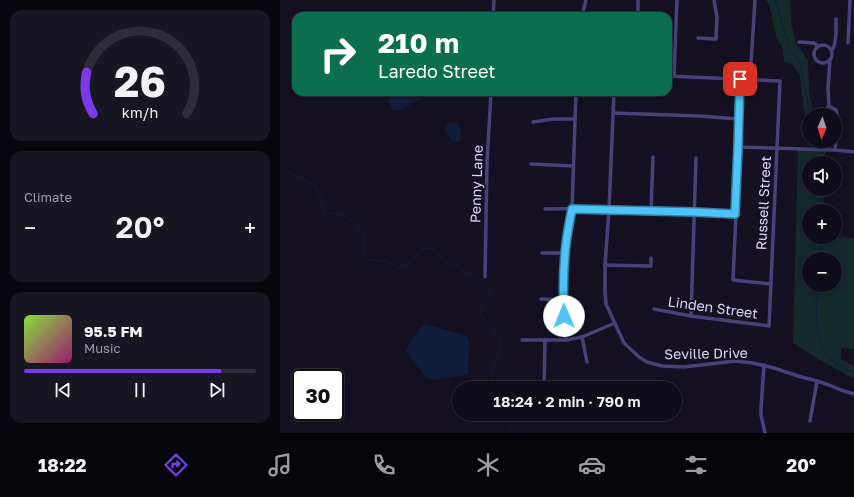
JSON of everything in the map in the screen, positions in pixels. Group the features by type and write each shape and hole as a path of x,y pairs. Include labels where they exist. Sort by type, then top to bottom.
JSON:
{"street":[{"path":"493,12 494,0"},
{"path":"583,12 586,0"},
{"path":"638,0 638,12"},
{"path":"677,0 674,76 740,79 750,79 754,0"},
{"path":"698,38 716,39 717,17 714,0"},
{"path":"848,43 850,0"},
{"path":"832,108 829,106 828,89 829,65 835,42 836,19"},
{"path":"799,42 814,43 818,46 827,45 832,50"},
{"path":"818,46 814,54 816,60 821,63 830,60"},
{"path":"740,79 733,280 771,284"},
{"name":"Russell Street","path":"750,79 780,81 769,326"},
{"name":"Penny Lane","path":"485,277 487,163 491,96"},
{"path":"566,340 563,300 565,254 572,209 576,96"},
{"name":"Seville Drive","path":"614,96 604,292 606,304 624,343 639,357 647,362 662,366 684,367 744,361 764,365 788,374 818,381 854,394"},
{"path":"613,113 739,119"},
{"path":"533,122 554,119 575,119"},
{"path":"738,147 854,152"},
{"path":"651,211 653,157"},
{"path":"691,316 696,158"},
{"path":"531,164 573,166"},
{"path":"545,209 735,214"},
{"path":"542,253 565,254"},
{"path":"605,265 651,266 651,258"},
{"path":"541,299 563,300"},
{"name":"Linden Street","path":"654,309 691,316 769,326"},
{"path":"522,340 566,340 582,337 614,323"},
{"path":"582,337 587,362"},
{"path":"544,381 545,340"},
{"path":"764,365 761,415 765,433"},
{"path":"810,420 818,381"}],"green space":[{"path":"766,0 790,0 791,21 796,44 808,60 809,91 812,108 804,108 800,76 793,65 784,62 783,49 776,36 769,4"},
{"path":"824,148 825,150 825,156 802,156 802,196 824,196 823,204 802,204 802,244 842,244 842,237 854,238 854,349 841,348 841,359 854,366 854,379 793,343 798,149"}],"water":[{"path":"388,96 419,96 420,99 415,103 393,111 389,104"},
{"path":"450,123 459,125 461,138 459,142 452,140 445,131 446,127"},
{"path":"425,324 467,336 469,342 468,373 466,375 432,380 426,377 406,352 406,349"}],"waterway":[{"path":"775,0 789,46 801,66 809,108"},
{"path":"280,169 315,185 321,198 324,212 344,215 358,226 366,240 362,251 368,260 388,261 398,269 410,261 423,248 434,249 443,259 476,278 490,292 490,297 482,304 481,316 492,326 500,339 499,352 493,368 492,381"},
{"path":"820,196 820,204"},
{"path":"820,244 820,252"},
{"path":"817,292 817,328 822,348 834,362 854,373"},
{"path":"509,421 513,433"}],"route":[{"path":"564,316 563,300 565,254 572,209 735,214 740,79"}]}
